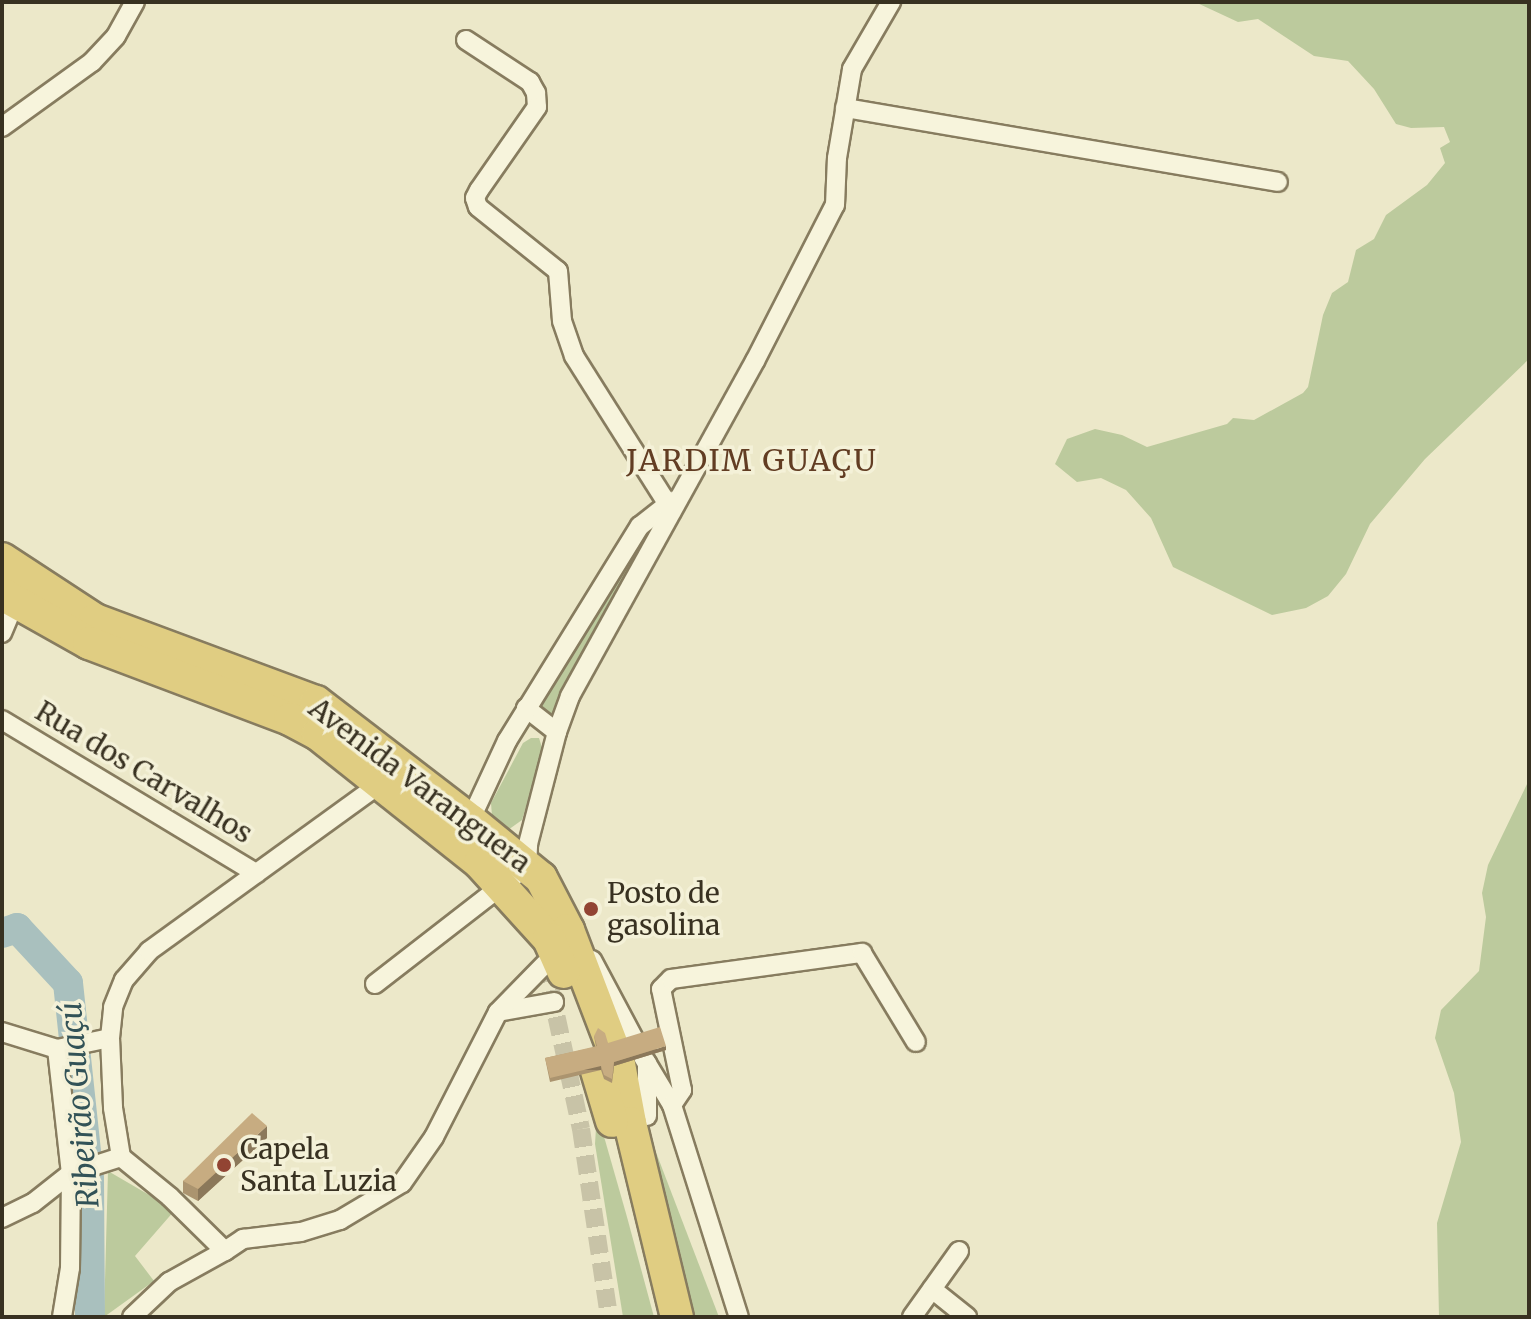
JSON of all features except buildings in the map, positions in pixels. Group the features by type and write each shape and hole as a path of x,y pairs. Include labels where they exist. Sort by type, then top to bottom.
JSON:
{"highway":[{"name":"Avenida Varanguera","path":"11,583 89,643 290,719 318,734 381,783 527,866 541,878 568,930 620,1056"},
{"name":"Avenida Varanguera","path":"11,583 95,620 316,702 462,831 502,886 549,939 579,1002 620,1056"},
{"path":"620,1056 638,1120 677,1317"},
{"path":"620,1056 613,1124 622,1183 656,1317"}],"street":[{"path":"2,127 92,62 116,36 135,2"},
{"path":"375,984 527,866 528,844 557,732 570,696 673,503 755,361 835,205 837,158 852,69 891,2"},
{"path":"466,40 530,82 536,93 537,107 479,190 475,198 478,207 558,271 562,321 574,356 673,503"},
{"path":"845,108 1278,182"},
{"path":"462,831 526,708 640,526 673,503"},
{"path":"2,633 11,583"},
{"path":"526,708 557,732"},
{"name":"Rua dos Carvalhos","path":"2,720 256,873"},
{"name":"Rua dos Carvalhos","path":"121,1157 113,1108 110,1038 113,1007 124,980 149,951 381,783"},
{"path":"638,1120 672,1105 682,1090 661,989 671,979 862,953 916,1042"},
{"path":"132,1317 169,1282 243,1239 301,1232 340,1220 402,1183 434,1137 498,1012 545,964"},
{"path":"498,1012 554,1002"},
{"path":"2,1032 72,1046 110,1038"},
{"path":"62,1317 83,1169 72,1046"},
{"path":"620,1056 672,1105 739,1317"},
{"path":"2,1218 33,1203 83,1169 121,1157 170,1197 225,1251"},
{"path":"912,1317 959,1251"},
{"path":"932,1289 967,1317"}],"green space":[{"path":"1195,2 1529,2 1529,359 1425,459 1370,524 1346,574 1328,596 1306,608 1272,615 1173,567 1151,518 1126,490 1101,478 1077,482 1055,464 1067,439 1095,429 1122,435 1147,447 1227,424 1233,418 1254,420 1303,393 1308,387 1323,315 1332,293 1348,282 1356,250 1374,239 1386,215 1427,185 1445,163 1440,148 1450,142 1444,127 1411,128 1396,124 1374,89 1348,61 1314,56 1258,19 1238,22"},
{"path":"647,532 650,534 553,720 535,708"},
{"path":"539,738 543,751 522,820 508,830 492,816 491,803 523,743"},
{"path":"1529,780 1529,1317 1439,1317 1437,1223 1461,1142 1454,1093 1435,1038 1441,1010 1479,971 1486,917 1482,893 1488,865"},
{"path":"597,1112 654,1317 623,1317 595,1144"},
{"path":"645,1127 649,1134 719,1317 688,1317"},
{"path":"108,1171 175,1210 135,1256 154,1281 104,1317"}],"waterway":[{"name":"Ribeirão Guaçú","path":"2,933 17,928 68,983 89,1179 90,1317"}],"tunnel":[{"path":"547,953 545,964 581,1129 609,1317"}],"place":[{"name":"Posto de gasolina","path":"591,909"},
{"name":"Capela Santa Luzia","path":"224,1165"}],"district":[{"name":"JARDIM GUAÇU","path":"752,460"}]}
